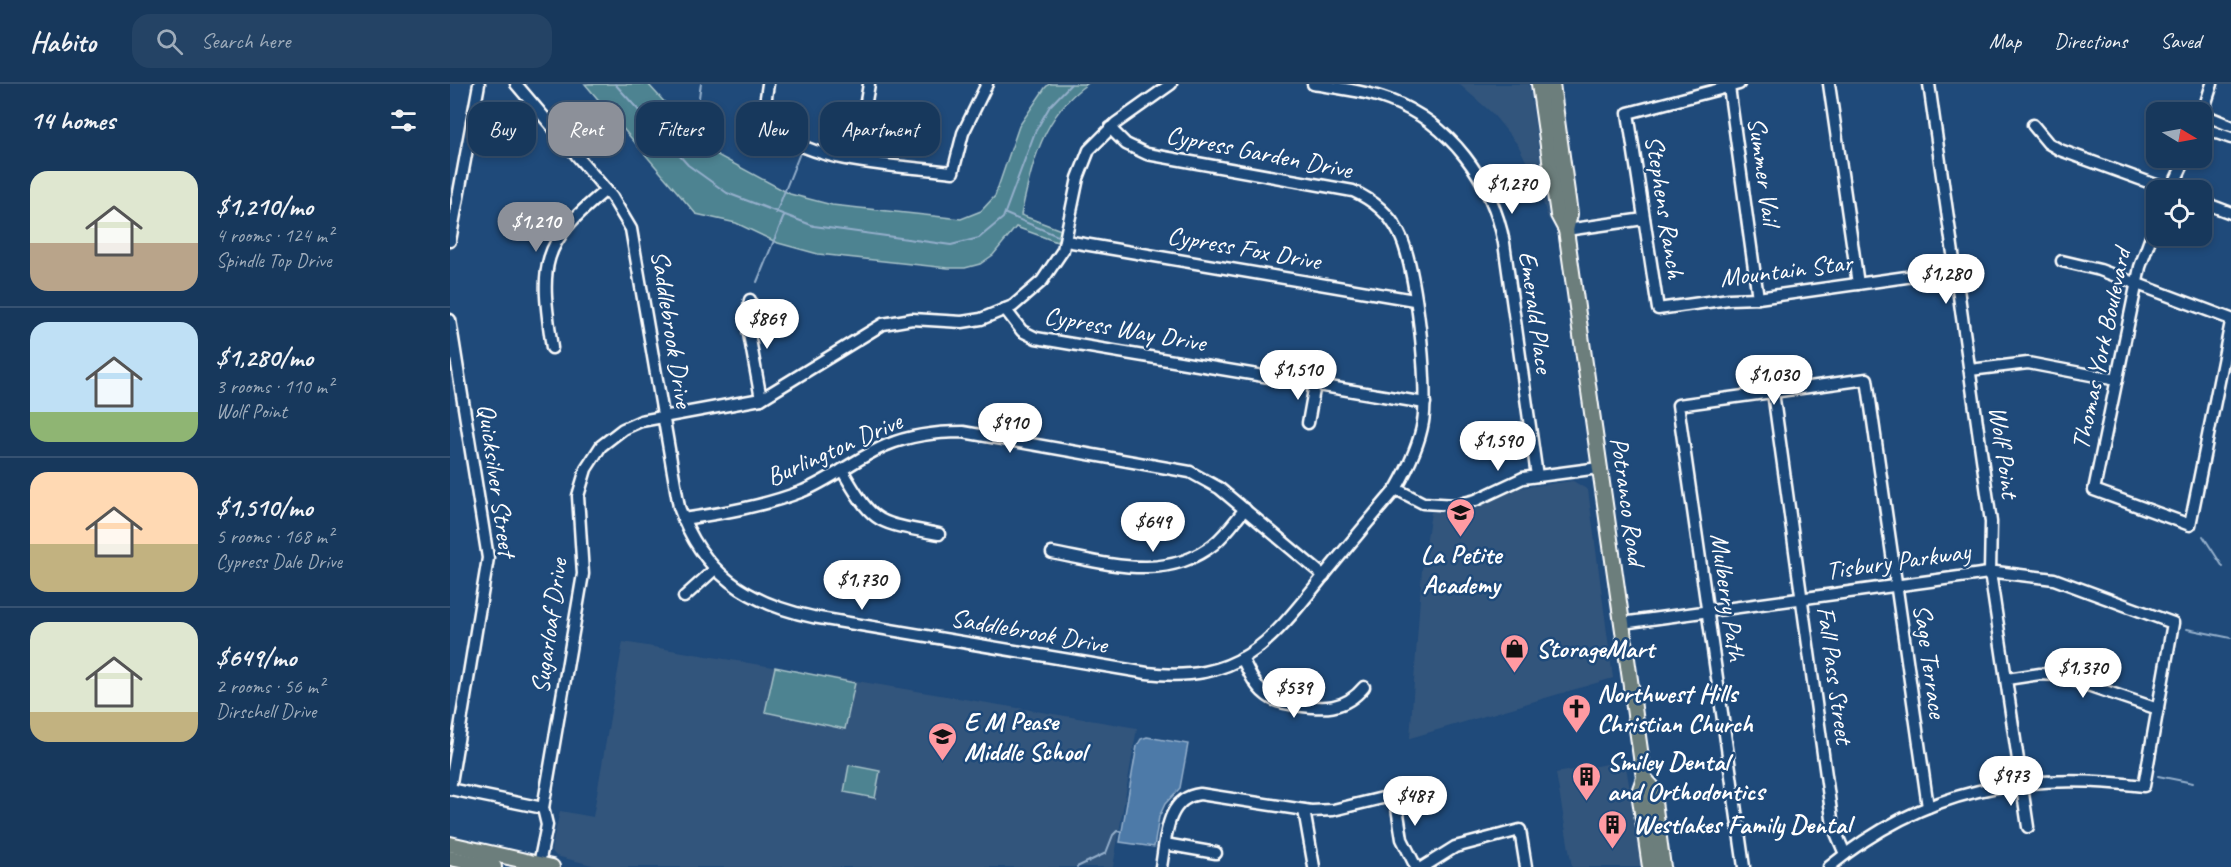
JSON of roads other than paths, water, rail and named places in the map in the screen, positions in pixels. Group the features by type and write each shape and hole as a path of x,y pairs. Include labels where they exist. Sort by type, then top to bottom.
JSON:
{"main road":[{"name":"Potranco Road","path":"1539,84 1558,215 1566,230 1644,778 1639,792 1650,867"},
{"name":"Potranco Road","path":"1552,84 1570,214 1566,230"},
{"name":"Potranco Road","path":"1644,778 1652,787 1663,867"},
{"path":"1642,813 1647,812 1650,816 1658,867"},
{"path":"450,844 545,866"},
{"path":"450,858 494,867"}],"street":[{"path":"450,241 479,84"},
{"name":"Saddlebrook Drive","path":"516,84 606,190 626,218 635,242 674,484 683,519 696,544 715,569 749,596 786,611 1089,664 1176,676 1211,670 1242,658 1284,627 1396,489 1415,451 1425,403"},
{"path":"768,84 763,117 772,129 801,146 828,155 953,172 963,133 987,84"},
{"path":"856,159 869,84"},
{"name":"Sugarloaf Drive","path":"545,866 547,825 543,808 583,574 577,505 582,477 595,453 615,433 632,424 761,399 883,324 912,319 962,322 981,320 1023,299 1042,281 1066,241 1081,167 1095,142 1110,128 1171,84"},
{"name":"Emerald Place","path":"1312,84 1378,96 1413,112 1452,142 1483,182 1496,213 1505,252 1537,476"},
{"path":"1829,84 1858,284"},
{"name":"Wolf Point","path":"1929,84 1991,522 1990,572 2028,827"},
{"path":"2206,102 2212,84"},
{"name":"Stephens Ranch","path":"1658,309 1628,113 1734,85"},
{"name":"Summer Vail","path":"1734,85 1758,298"},
{"path":"2212,119 2231,126"},
{"path":"2033,125 2048,142 2060,150 2146,181"},
{"name":"Cypress Garden Drive","path":"1110,128 1126,144 1147,154 1336,186 1364,196 1385,213 1400,234 1407,255 1425,376 1425,403"},
{"path":"2212,131 2231,138"},
{"path":"552,348 545,294 546,273 551,252 567,224 606,190"},
{"path":"2212,206 2231,213"},
{"path":"1566,230 1644,219"},
{"name":"Cypress Fox Drive","path":"1066,241 1414,300"},
{"name":"Thomas York Boulevard","path":"2146,246 2136,283 2094,490 2190,525 2231,321"},
{"path":"2062,261 2100,270 2231,321"},
{"name":"Mountain Star","path":"1658,309 1730,298 1758,298 1956,270"},
{"path":"750,300 747,322 761,399"},
{"name":"Cypress Way Drive","path":"1005,309 1022,332 1036,338 1425,403"},
{"name":"Quicksilver Street","path":"450,320 488,558 486,584 450,789"},
{"path":"1970,370 2028,363 2117,380"},
{"name":"Sage Terrace","path":"1773,392 1867,379 1928,807"},
{"path":"1308,423 1315,384"},
{"name":"Mulberry Path","path":"1744,867 1678,405 1773,392"},
{"name":"Fall Pass Street","path":"1773,392 1833,826 1845,854"},
{"name":"Burlington Drive","path":"683,519 776,501 806,490 880,448 905,439 928,434 963,432 1181,469 1210,482 1324,576"},
{"path":"1396,489 1420,502 1456,505 1480,498 1512,482 1537,476 1599,468"},
{"path":"842,470 864,507 875,518 889,524 939,534"},
{"path":"1052,553 1140,568 1173,565 1194,557 1213,545 1245,509"},
{"path":"684,597 715,569"},
{"name":"Tisbury Parkway","path":"1622,623 1990,572 2033,574 2054,579 2173,623 2158,709"},
{"path":"1242,658 1258,688 1266,695 1281,702 1330,708 1350,701 1364,687"},
{"path":"1829,867 1886,827 1928,807 1980,790 2022,782 2082,779 2144,786 2158,709 2058,675 2040,674 2007,678"},
{"path":"450,789 543,808"},
{"path":"1161,867 1174,809 1181,801 1193,795 1208,794 1304,810 1333,810 1395,795 1402,839 1416,867"},
{"path":"1304,810 1314,867"},
{"path":"1423,867 1455,847 1520,830 1526,867"},
{"path":"1165,844 1216,853"}],"waterway":[{"path":"615,84 688,165 727,193 814,226 951,245 979,238 1003,218 1035,132 1050,106 1071,84"},
{"path":"698,102 701,84"},
{"path":"776,213 799,156"},
{"path":"1006,214 1060,237"},
{"path":"757,282 784,216"},
{"path":"2203,536 2223,567"},
{"path":"2187,629 2231,638"},
{"path":"2158,776 2193,783"},
{"path":"1077,867 1106,853 1113,835 1117,831 1122,832"}],"place":[{"name":"La Petite Academy","path":"1461,538"},
{"name":"StorageMart","path":"1515,674"},
{"name":"Northwest Hills Christian Church","path":"1576,734"},
{"name":"E M Pease Middle School","path":"943,762"},
{"name":"Smiley Dental and Orthodontics","path":"1586,802"},
{"name":"Westlakes Family Dental","path":"1612,850"}]}
